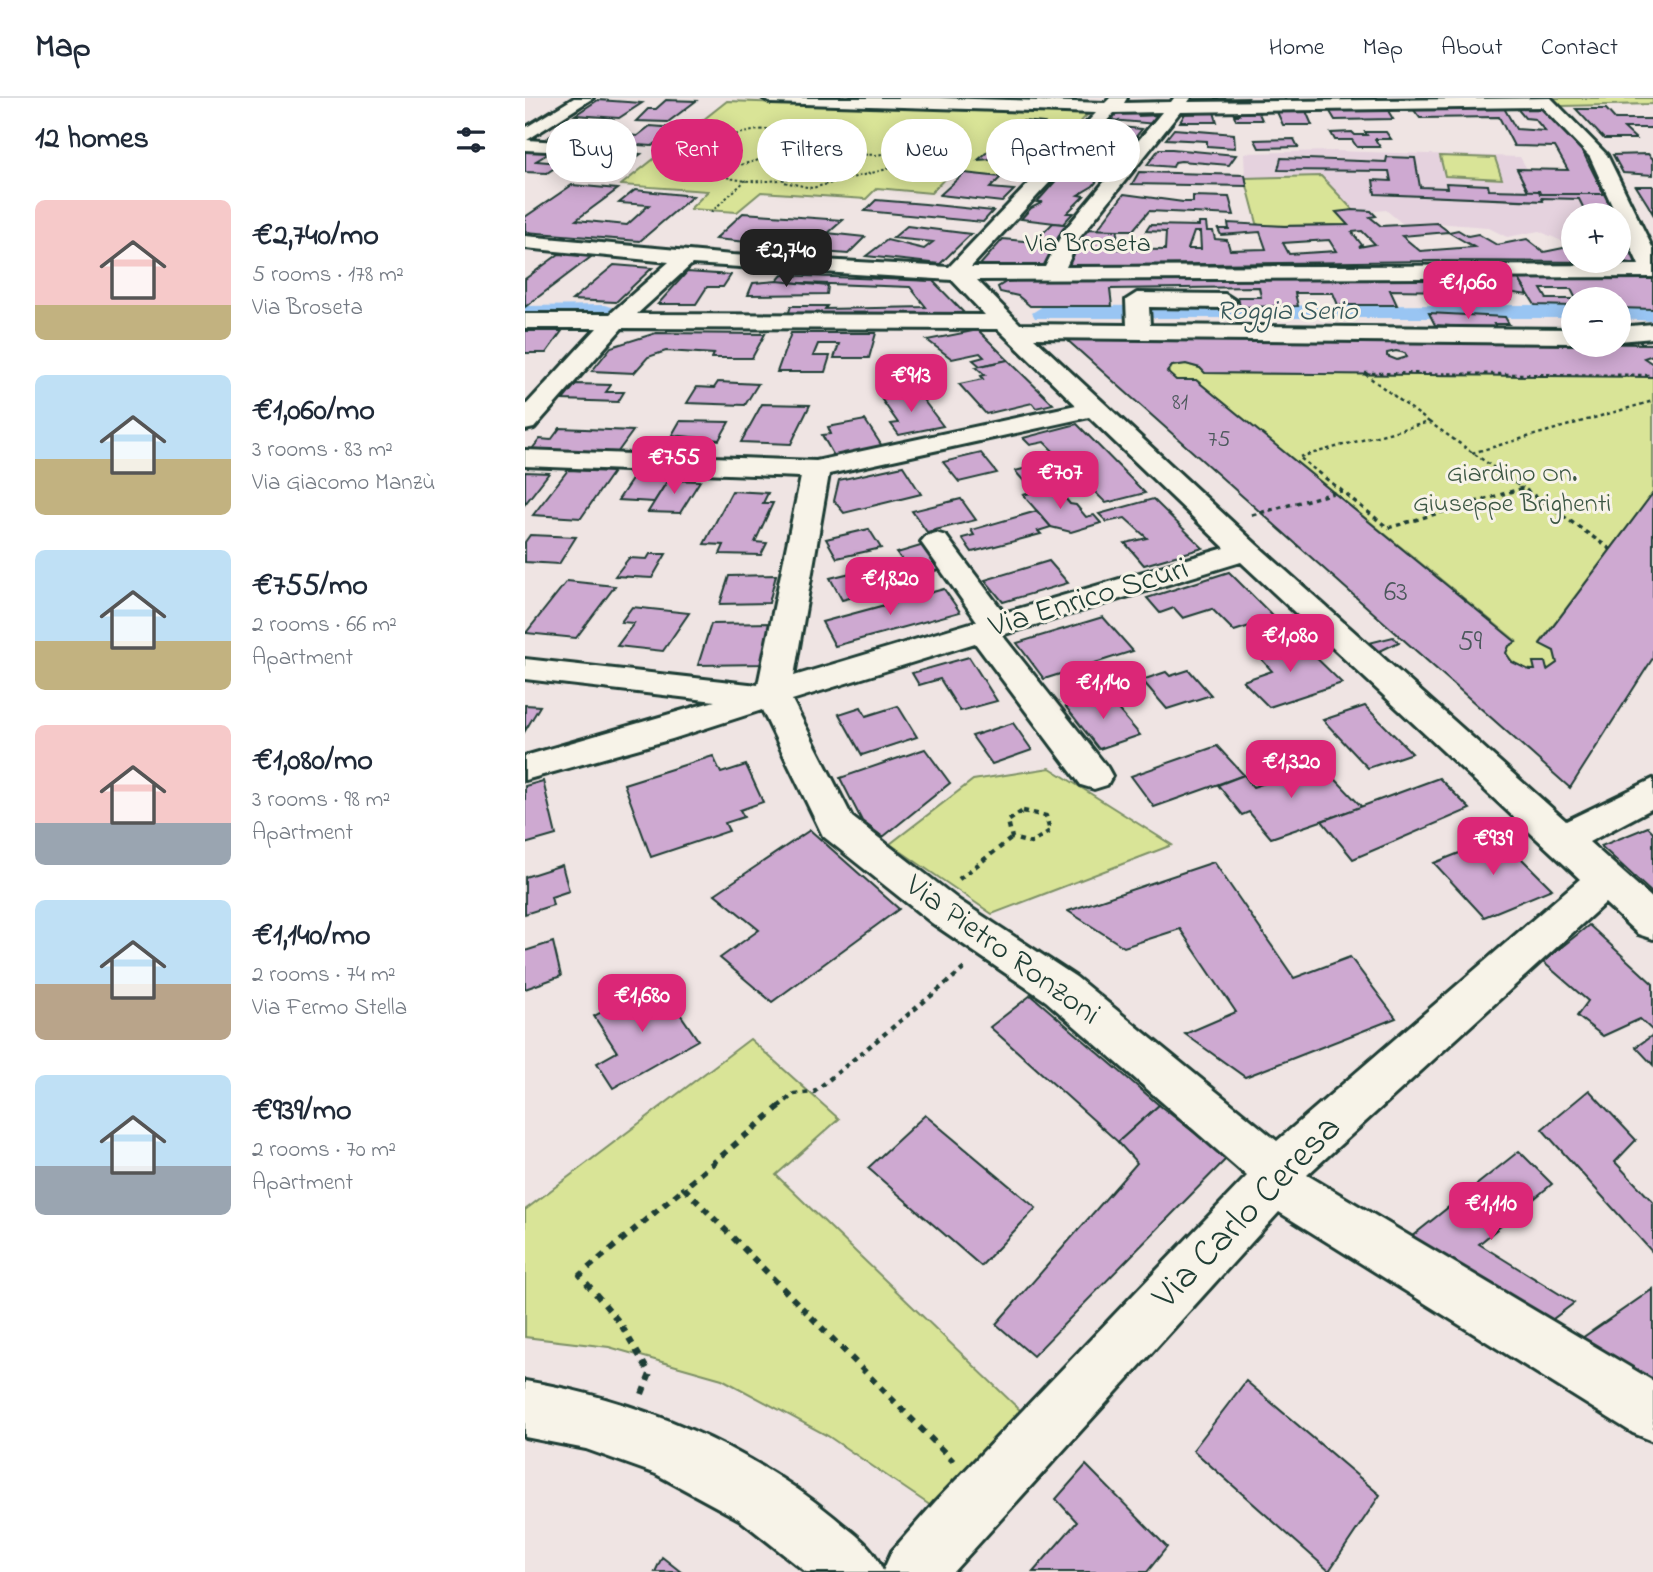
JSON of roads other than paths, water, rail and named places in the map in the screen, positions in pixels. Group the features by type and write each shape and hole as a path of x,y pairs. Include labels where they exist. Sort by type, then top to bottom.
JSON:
{"street":[{"path":"525,135 585,98"},
{"path":"771,98 1114,103 1544,100 1598,155 1653,271"},
{"path":"1052,274 1070,236 1179,102"},
{"path":"1114,103 960,267 958,274 1009,327 1218,525 1653,923"},
{"path":"525,145 546,146"},
{"name":"Via Broseta","path":"525,242 687,257 958,274 1653,271"},
{"path":"525,422 617,320 687,257"},
{"path":"1138,318 1137,300 1226,301"},
{"path":"525,321 617,320 1009,327 1138,318 1561,336"},
{"path":"1631,333 1653,331"},
{"path":"525,458 816,469 1095,408"},
{"path":"525,668 773,696 816,469"},
{"path":"936,542 990,629 1094,776"},
{"name":"Via Enrico Scuri","path":"525,768 773,696 1246,551"},
{"name":"Via Pietro Ronzoni","path":"773,696 837,826 930,901 1061,989 1275,1176 1653,1413"},
{"path":"1563,839 1653,792"},
{"name":"Via Carlo Ceresa","path":"913,1572 983,1491 1275,1176 1606,879"},
{"path":"525,1409 625,1434 697,1464 762,1499 853,1572"}],"waterway":[{"path":"525,313 604,312"},
{"name":"Roggia Serio","path":"1043,313 1561,312"},
{"name":"Roggia Serio","path":"1631,313 1653,314"}],"park label":[{"name":"Giardino On. Giuseppe Brighenti","path":"1512,490"}]}
